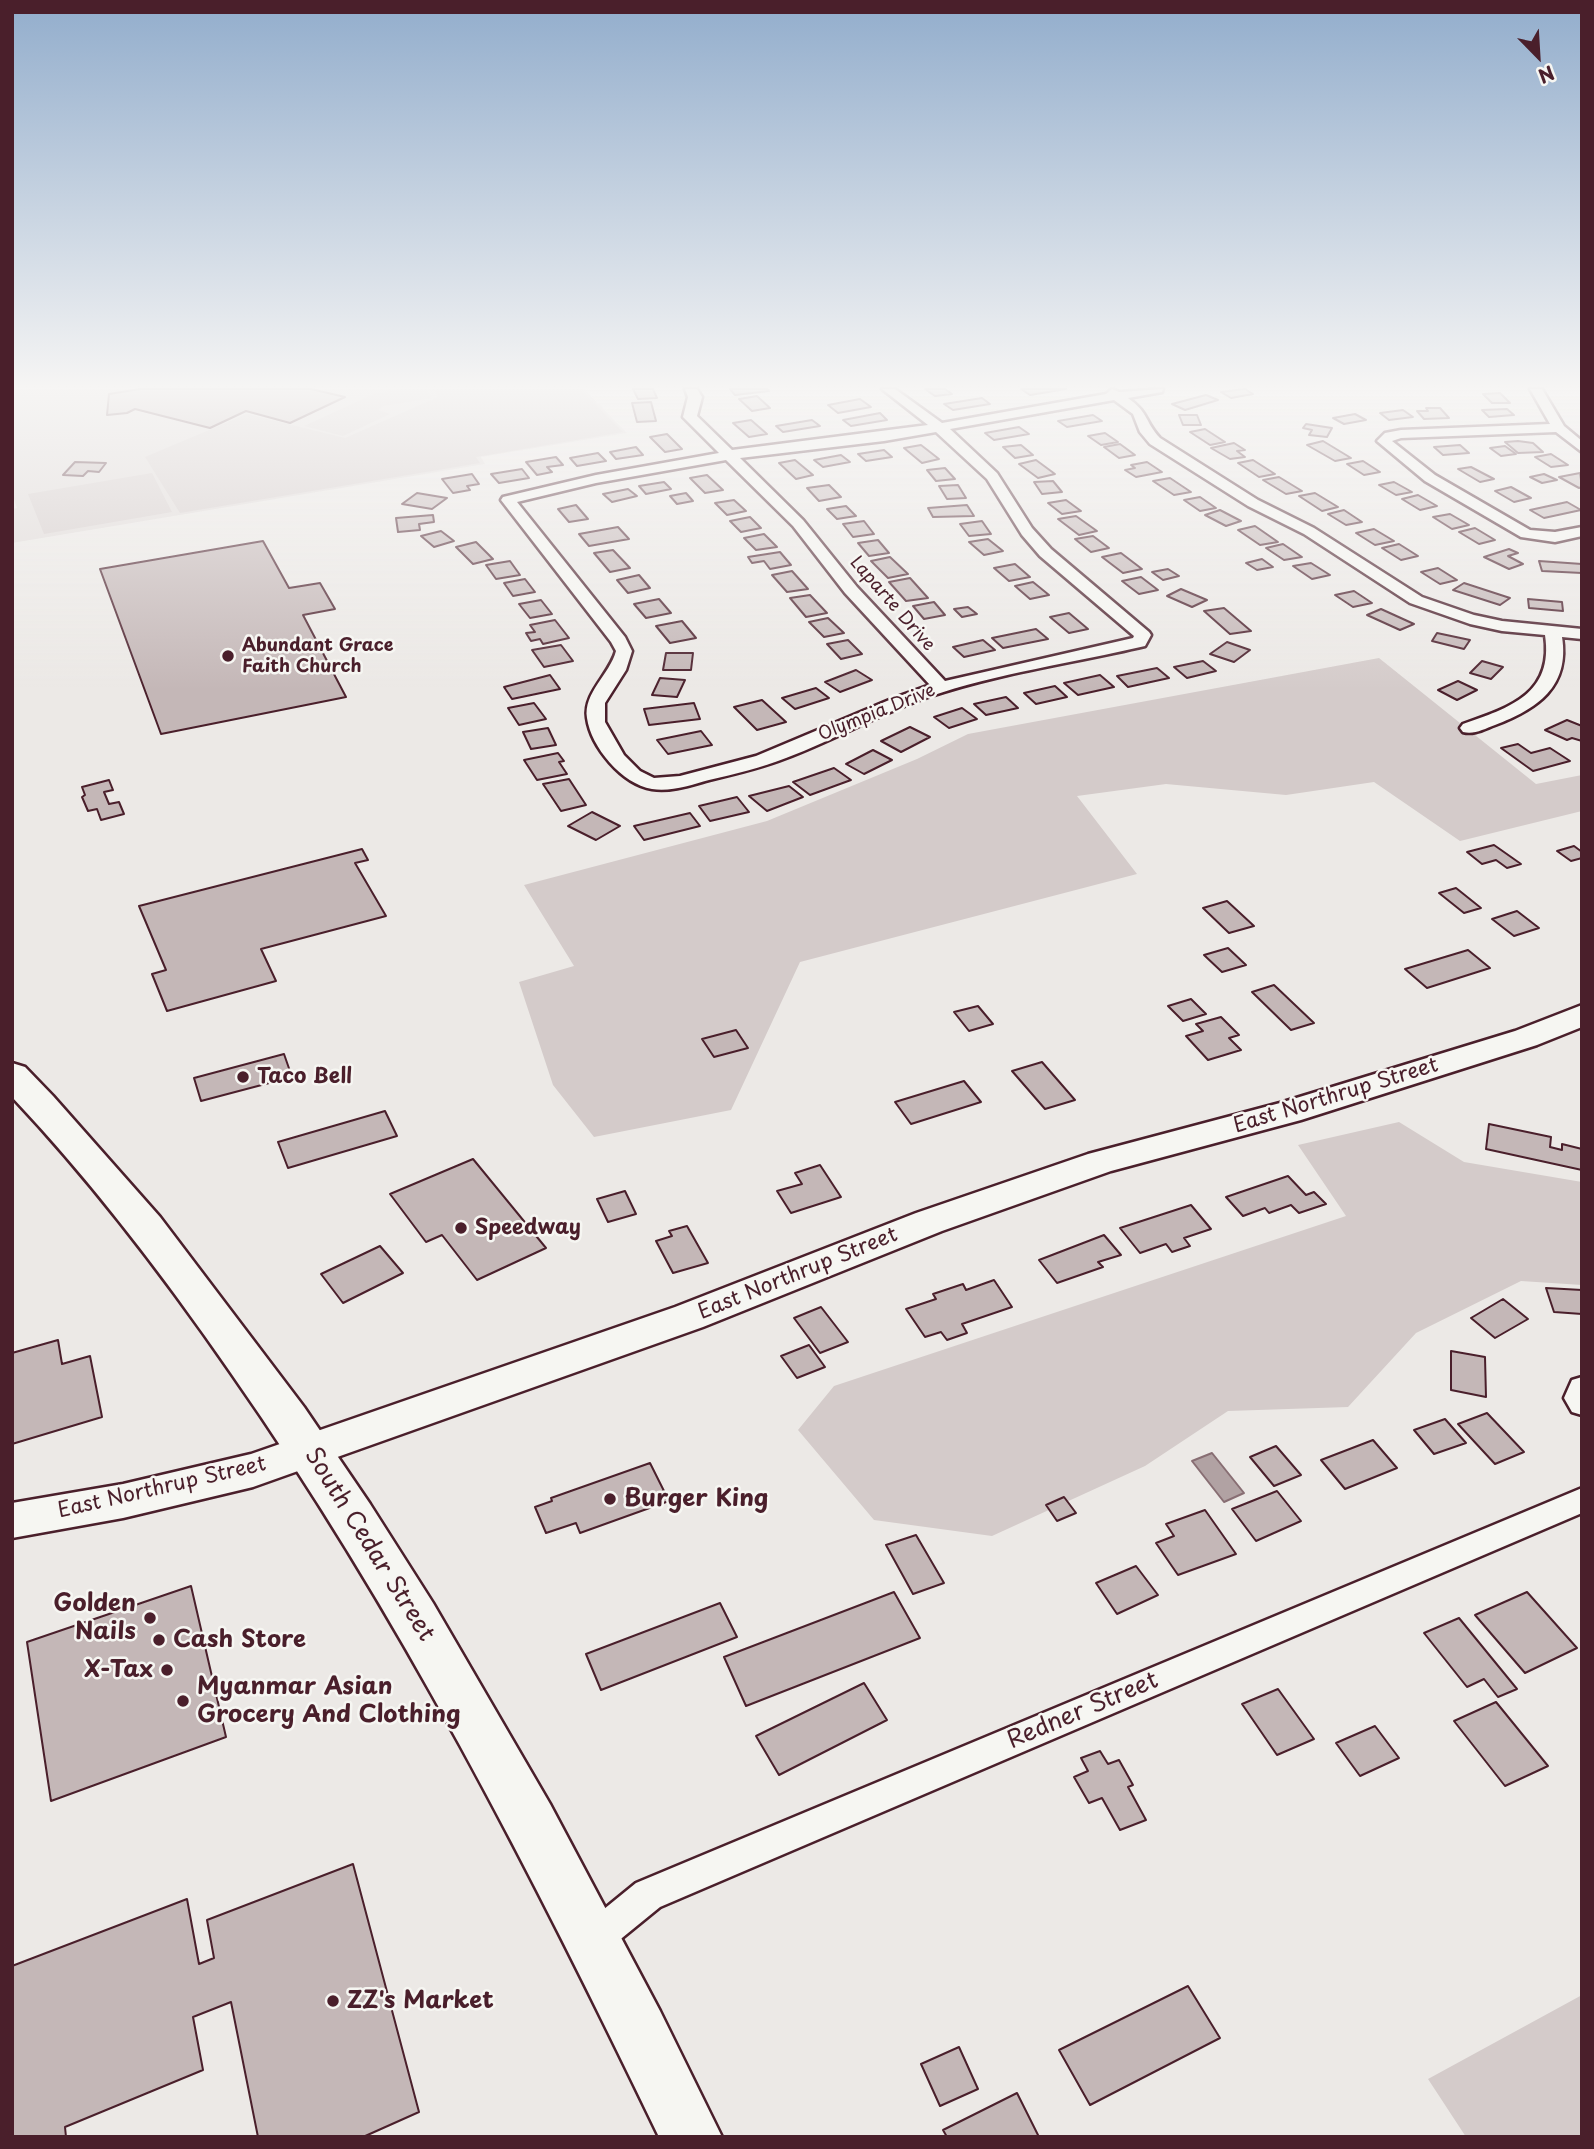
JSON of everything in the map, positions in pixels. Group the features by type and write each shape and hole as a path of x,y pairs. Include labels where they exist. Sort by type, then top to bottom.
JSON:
{"main road":[{"name":"South Cedar Street","path":"12,1076 83,1152 151,1233 260,1377 310,1450 435,1651 530,1819 594,1939 691,2137"}],"street":[{"name":"Olympia Drive","path":"553,489 508,500 619,641 624,651 623,662 598,697 595,719 600,732 630,774 650,783 675,783 749,765 781,754 888,705 941,687 1139,642 1143,635 1053,560 1021,524 1000,489"},
{"name":"Laparte Drive","path":"764,489 798,523 869,611 941,687"},
{"path":"1231,489 1309,531 1416,600 1470,619 1502,626 1582,634"},
{"path":"1449,489 1527,534 1555,537 1582,531"},
{"path":"1469,728 1505,715 1523,704 1551,679 1556,662 1553,632"},
{"name":"East Northrup Street","path":"12,1521 123,1501 253,1470 689,1317 929,1222 1100,1161 1289,1112 1526,1038 1582,1015"},
{"path":"1582,1387 1578,1398 1582,1404"},
{"name":"Redner Street","path":"594,1939 648,1895 1582,1500"}],"shaded area":[{"path":"12,489 334,489 12,543 12,509 17,508"},
{"path":"56,489 160,489 172,512 44,534 28,494"},
{"path":"165,489 322,489 180,513"},
{"path":"1379,658 1536,784 1582,775 1582,811 1460,841 1374,782 1286,795 1166,784 1077,796 1137,874 800,962 731,1110 594,1137 553,1085 519,982 574,966 524,885 767,821 917,759 968,734"},
{"path":"1399,1122 1464,1162 1582,1182 1582,1285 1521,1281 1416,1333 1348,1407 1228,1411 1145,1466 992,1536 874,1520 798,1430 834,1386 1346,1216 1298,1145"},
{"path":"1212,1453 1244,1493 1224,1502 1192,1461"},
{"path":"1582,1995 1582,2137 1466,2137 1428,2079"}],"building":[{"path":"450,489 470,490 453,493"},
{"path":"628,489 637,496 612,502 603,494"},
{"path":"642,489 670,489 646,494"},
{"path":"701,489 723,490 705,493"},
{"path":"808,489 833,489 841,497 819,501"},
{"path":"941,489 961,489 966,498 947,499"},
{"path":"1039,489 1060,489 1062,492 1042,494"},
{"path":"1165,489 1187,489 1191,492 1174,495"},
{"path":"1278,489 1302,491 1286,494"},
{"path":"1386,489 1407,489 1412,492 1396,495"},
{"path":"1515,489 1531,498 1514,502 1495,491"},
{"path":"417,493 447,498 432,509 402,504"},
{"path":"686,493 693,501 677,504 670,496"},
{"path":"1315,493 1338,507 1322,511 1299,496"},
{"path":"1418,495 1437,506 1420,510 1402,499"},
{"path":"1200,497 1216,508 1200,511 1184,500"},
{"path":"734,500 746,511 727,515 715,503"},
{"path":"1066,500 1081,511 1062,514 1048,503"},
{"path":"1567,502 1581,510 1544,518 1530,510"},
{"path":"576,505 588,519 569,522 558,509"},
{"path":"967,505 974,516 933,517 928,508"},
{"path":"846,506 856,516 837,519 827,509"},
{"path":"1220,510 1241,521 1226,526 1205,515"},
{"path":"1344,510 1362,522 1346,525 1328,514"},
{"path":"1450,514 1469,525 1452,529 1433,517"},
{"path":"433,515 434,522 419,524 420,530 398,532 396,518"},
{"path":"1076,516 1097,531 1079,535 1058,519"},
{"path":"750,517 761,528 741,532 730,521"},
{"path":"864,521 874,534 853,537 843,524"},
{"path":"982,521 991,534 969,536 960,524"},
{"path":"1255,526 1278,542 1260,545 1238,530"},
{"path":"618,527 629,539 589,546 579,534"},
{"path":"1475,528 1495,540 1479,544 1459,532"},
{"path":"1374,529 1394,541 1375,545 1356,533"},
{"path":"441,531 454,541 434,547 421,536"},
{"path":"764,534 777,547 756,550 744,538"},
{"path":"1093,536 1109,548 1091,552 1075,539"},
{"path":"988,539 1003,551 984,555 969,542"},
{"path":"878,540 889,553 869,556 858,543"},
{"name":"Abundant Grace Faith Church","path":"263,541 289,588 320,583 335,609 303,615 346,697 161,734 100,569"},
{"path":"476,542 493,559 473,564 456,547"},
{"path":"1283,544 1302,557 1284,560 1266,548"},
{"path":"1399,544 1418,556 1401,560 1382,548"},
{"path":"1509,549 1518,553 1508,556 1523,564 1509,569 1484,557"},
{"path":"613,550 630,568 610,572 594,553"},
{"path":"780,552 791,565 770,569 764,561 752,563 748,557"},
{"path":"1121,553 1142,569 1123,573 1102,557"},
{"path":"890,557 908,574 888,578 871,561"},
{"path":"1262,559 1273,567 1257,570 1246,563"},
{"path":"510,561 520,575 496,579 486,565"},
{"path":"1539,561 1582,564 1582,573 1542,571"},
{"path":"1311,563 1330,575 1312,579 1293,566"},
{"path":"1015,564 1030,577 1009,581 994,568"},
{"path":"1438,568 1457,580 1440,584 1421,572"},
{"path":"1168,569 1179,576 1163,580 1152,572"},
{"path":"792,571 808,589 787,592 772,575"},
{"path":"639,575 650,588 628,593 617,580"},
{"path":"1141,577 1158,590 1139,594 1122,581"},
{"path":"910,578 928,598 906,601 889,582"},
{"path":"525,579 535,592 513,596 504,583"},
{"path":"1033,582 1049,595 1030,599 1015,586"},
{"path":"1464,583 1510,598 1500,605 1453,590"},
{"path":"1181,589 1207,600 1192,607 1167,596"},
{"path":"1354,591 1372,603 1353,607 1335,595"},
{"path":"810,595 827,613 806,617 790,598"},
{"path":"659,599 671,613 646,618 634,604"},
{"path":"1528,599 1562,602 1563,611 1529,608"},
{"path":"541,600 552,614 530,618 519,604"},
{"path":"934,602 945,615 924,619 913,606"},
{"path":"968,607 977,614 962,617 954,609"},
{"path":"1224,608 1251,631 1230,634 1204,611"},
{"path":"1381,609 1414,624 1400,630 1367,615"},
{"path":"1069,613 1088,629 1069,633 1050,617"},
{"path":"828,618 844,633 824,637 809,622"},
{"path":"555,620 569,638 543,644 540,639 531,641 526,633 535,632 530,625"},
{"path":"682,621 696,638 670,643 656,626"},
{"path":"1036,629 1048,639 1003,648 992,638"},
{"path":"1437,633 1470,640 1464,649 1432,641"},
{"path":"848,640 862,654 841,659 827,644"},
{"path":"983,640 995,650 964,657 953,647"},
{"path":"1227,642 1250,650 1234,662 1210,654"},
{"path":"561,645 573,661 544,667 532,650"},
{"path":"666,653 693,653 691,670 663,670"},
{"path":"1203,661 1216,671 1187,678 1174,667"},
{"path":"1482,661 1503,667 1491,679 1470,673"},
{"path":"1157,668 1169,678 1128,687 1117,676"},
{"path":"856,670 872,680 840,692 825,682"},
{"path":"550,675 560,689 512,699 504,687"},
{"path":"1100,675 1114,687 1078,695 1064,683"},
{"path":"660,678 685,680 677,697 652,695"},
{"path":"1458,681 1477,690 1457,700 1438,690"},
{"path":"1055,686 1067,697 1036,704 1024,693"},
{"path":"816,688 829,698 795,709 782,698"},
{"path":"1006,697 1018,708 986,715 974,704"},
{"path":"762,700 786,722 757,730 734,707"},
{"path":"534,703 546,719 519,725 508,708"},
{"path":"694,703 700,719 649,725 644,709"},
{"path":"962,708 977,719 949,728 934,717"},
{"path":"1567,720 1582,726 1582,741 1572,738 1567,740 1545,730"},
{"path":"910,727 930,737 901,752 881,741"},
{"path":"548,728 556,745 531,749 523,732"},
{"path":"701,731 712,745 668,754 657,740"},
{"path":"1518,744 1531,753 1550,748 1570,761 1533,771 1501,748"},
{"path":"873,750 892,760 864,774 846,764"},
{"path":"558,753 564,761 559,762 567,774 537,780 524,760"},
{"path":"834,768 851,780 810,795 793,782"},
{"path":"569,779 586,805 561,811 543,784"},
{"path":"109,780 113,790 104,792 109,804 119,802 124,814 101,820 97,809 88,811 82,797 85,795 82,787"},
{"path":"789,786 803,797 767,811 749,796"},
{"path":"737,797 749,812 710,821 699,806"},
{"path":"592,812 620,826 596,840 568,826"},
{"path":"690,813 700,826 644,840 634,826"},
{"path":"1494,845 1521,864 1507,868 1496,860 1482,864 1467,852"},
{"path":"1574,846 1582,852 1582,858 1571,861 1557,851"},
{"path":"362,849 368,860 355,863 386,916 261,949 276,981 167,1011 152,974 166,970 139,906"},
{"path":"1456,888 1481,908 1464,913 1439,893"},
{"path":"1227,901 1254,926 1229,933 1203,908"},
{"path":"1517,911 1539,928 1514,936 1492,919"},
{"path":"1228,948 1246,965 1222,972 1204,955"},
{"path":"1468,950 1490,968 1427,988 1405,969"},
{"path":"1274,985 1314,1023 1291,1030 1252,992"},
{"path":"1191,999 1206,1014 1183,1021 1168,1006"},
{"path":"978,1006 993,1024 969,1031 954,1012"},
{"path":"1221,1017 1239,1035 1229,1038 1241,1050 1208,1060 1186,1036 1203,1031 1196,1024"},
{"path":"736,1030 748,1048 714,1057 702,1039"},
{"name":"Taco Bell","path":"284,1054 292,1077 201,1101 194,1078"},
{"path":"1042,1062 1075,1100 1045,1109 1012,1071"},
{"path":"964,1081 981,1102 911,1124 895,1102"},
{"path":"385,1111 397,1136 288,1168 278,1142"},
{"path":"1489,1124 1551,1137 1550,1147 1562,1150 1562,1144 1582,1149 1582,1170 1486,1149"},
{"path":"473,1159 546,1248 477,1280 442,1235 426,1242 390,1194"},
{"path":"820,1165 841,1197 791,1213 777,1191 802,1184 795,1173"},
{"path":"1288,1176 1306,1195 1314,1192 1326,1204 1299,1213 1291,1205 1269,1213 1265,1208 1243,1216 1226,1197"},
{"path":"625,1191 636,1214 608,1222 597,1199"},
{"path":"1191,1205 1211,1229 1184,1238 1190,1246 1172,1252 1166,1244 1140,1253 1120,1228"},
{"path":"687,1226 708,1263 673,1273 656,1241 672,1236 669,1231"},
{"path":"1104,1235 1121,1255 1098,1262 1103,1267 1057,1283 1039,1260"},
{"path":"380,1246 403,1273 343,1303 321,1274"},
{"path":"994,1280 1012,1307 962,1324 967,1333 947,1340 941,1332 925,1337 906,1309 936,1299 933,1294 963,1284 966,1290"},
{"path":"1546,1288 1582,1290 1582,1314 1554,1312"},
{"path":"1503,1299 1528,1319 1495,1338 1471,1318"},
{"path":"821,1307 848,1342 820,1353 794,1318"},
{"path":"58,1340 62,1364 90,1356 102,1417 12,1444 12,1353"},
{"path":"809,1345 825,1367 797,1378 781,1356"},
{"path":"1451,1351 1485,1357 1486,1397 1451,1390"},
{"path":"1487,1413 1524,1452 1495,1464 1458,1424"},
{"path":"1445,1419 1466,1443 1434,1454 1414,1430"},
{"path":"1373,1440 1397,1468 1345,1489 1321,1460"},
{"path":"1276,1446 1301,1475 1274,1486 1250,1457"},
{"name":"Burger King","path":"650,1463 669,1501 580,1533 576,1523 546,1533 535,1507 552,1501 551,1498"},
{"path":"1277,1491 1301,1521 1256,1541 1232,1509"},
{"path":"1064,1497 1076,1513 1057,1521 1046,1505"},
{"path":"1205,1510 1236,1554 1178,1575 1156,1543 1174,1536 1166,1524"},
{"path":"916,1535 944,1583 913,1594 886,1545"},
{"path":"1136,1566 1158,1595 1117,1614 1096,1583"},
{"path":"191,1586 226,1737 51,1801 27,1642"},
{"path":"894,1592 920,1638 746,1706 724,1657"},
{"path":"1527,1592 1577,1648 1525,1673 1475,1615"},
{"path":"720,1603 737,1637 601,1690 586,1654"},
{"path":"1459,1618 1517,1689 1498,1697 1484,1679 1467,1687 1424,1633"},
{"path":"864,1683 887,1720 779,1775 756,1736"},
{"path":"1278,1689 1314,1739 1277,1755 1242,1704"},
{"path":"1496,1702 1548,1766 1505,1786 1454,1721"},
{"path":"1375,1726 1399,1758 1360,1776 1336,1743"},
{"path":"1100,1751 1108,1764 1119,1760 1133,1785 1128,1787 1146,1820 1120,1830 1102,1798 1089,1803 1074,1777 1088,1771 1081,1758"},
{"path":"353,1864 419,2112 363,2137 258,2137 231,2002 193,2017 203,2070 65,2127 66,2137 12,2137 12,1966 187,1899 199,1964 214,1958 207,1920"},
{"path":"1188,1986 1220,2038 1090,2105 1059,2050"},
{"path":"959,2047 978,2089 940,2106 921,2064"},
{"path":"1017,2093 1039,2137 947,2137 943,2130"}],"place":[{"name":"Abundant Grace Faith Church","path":"228,656"},
{"name":"Taco Bell","path":"243,1077"},
{"name":"Speedway","path":"461,1228"},
{"name":"Burger King","path":"610,1499"},
{"name":"Golden Nails","path":"150,1618"},
{"name":"Cash Store","path":"159,1640"},
{"name":"X-Tax","path":"167,1670"},
{"name":"Myanmar Asian Grocery And Clothing","path":"183,1701"},
{"name":"ZZ's Market","path":"333,2001"}]}
